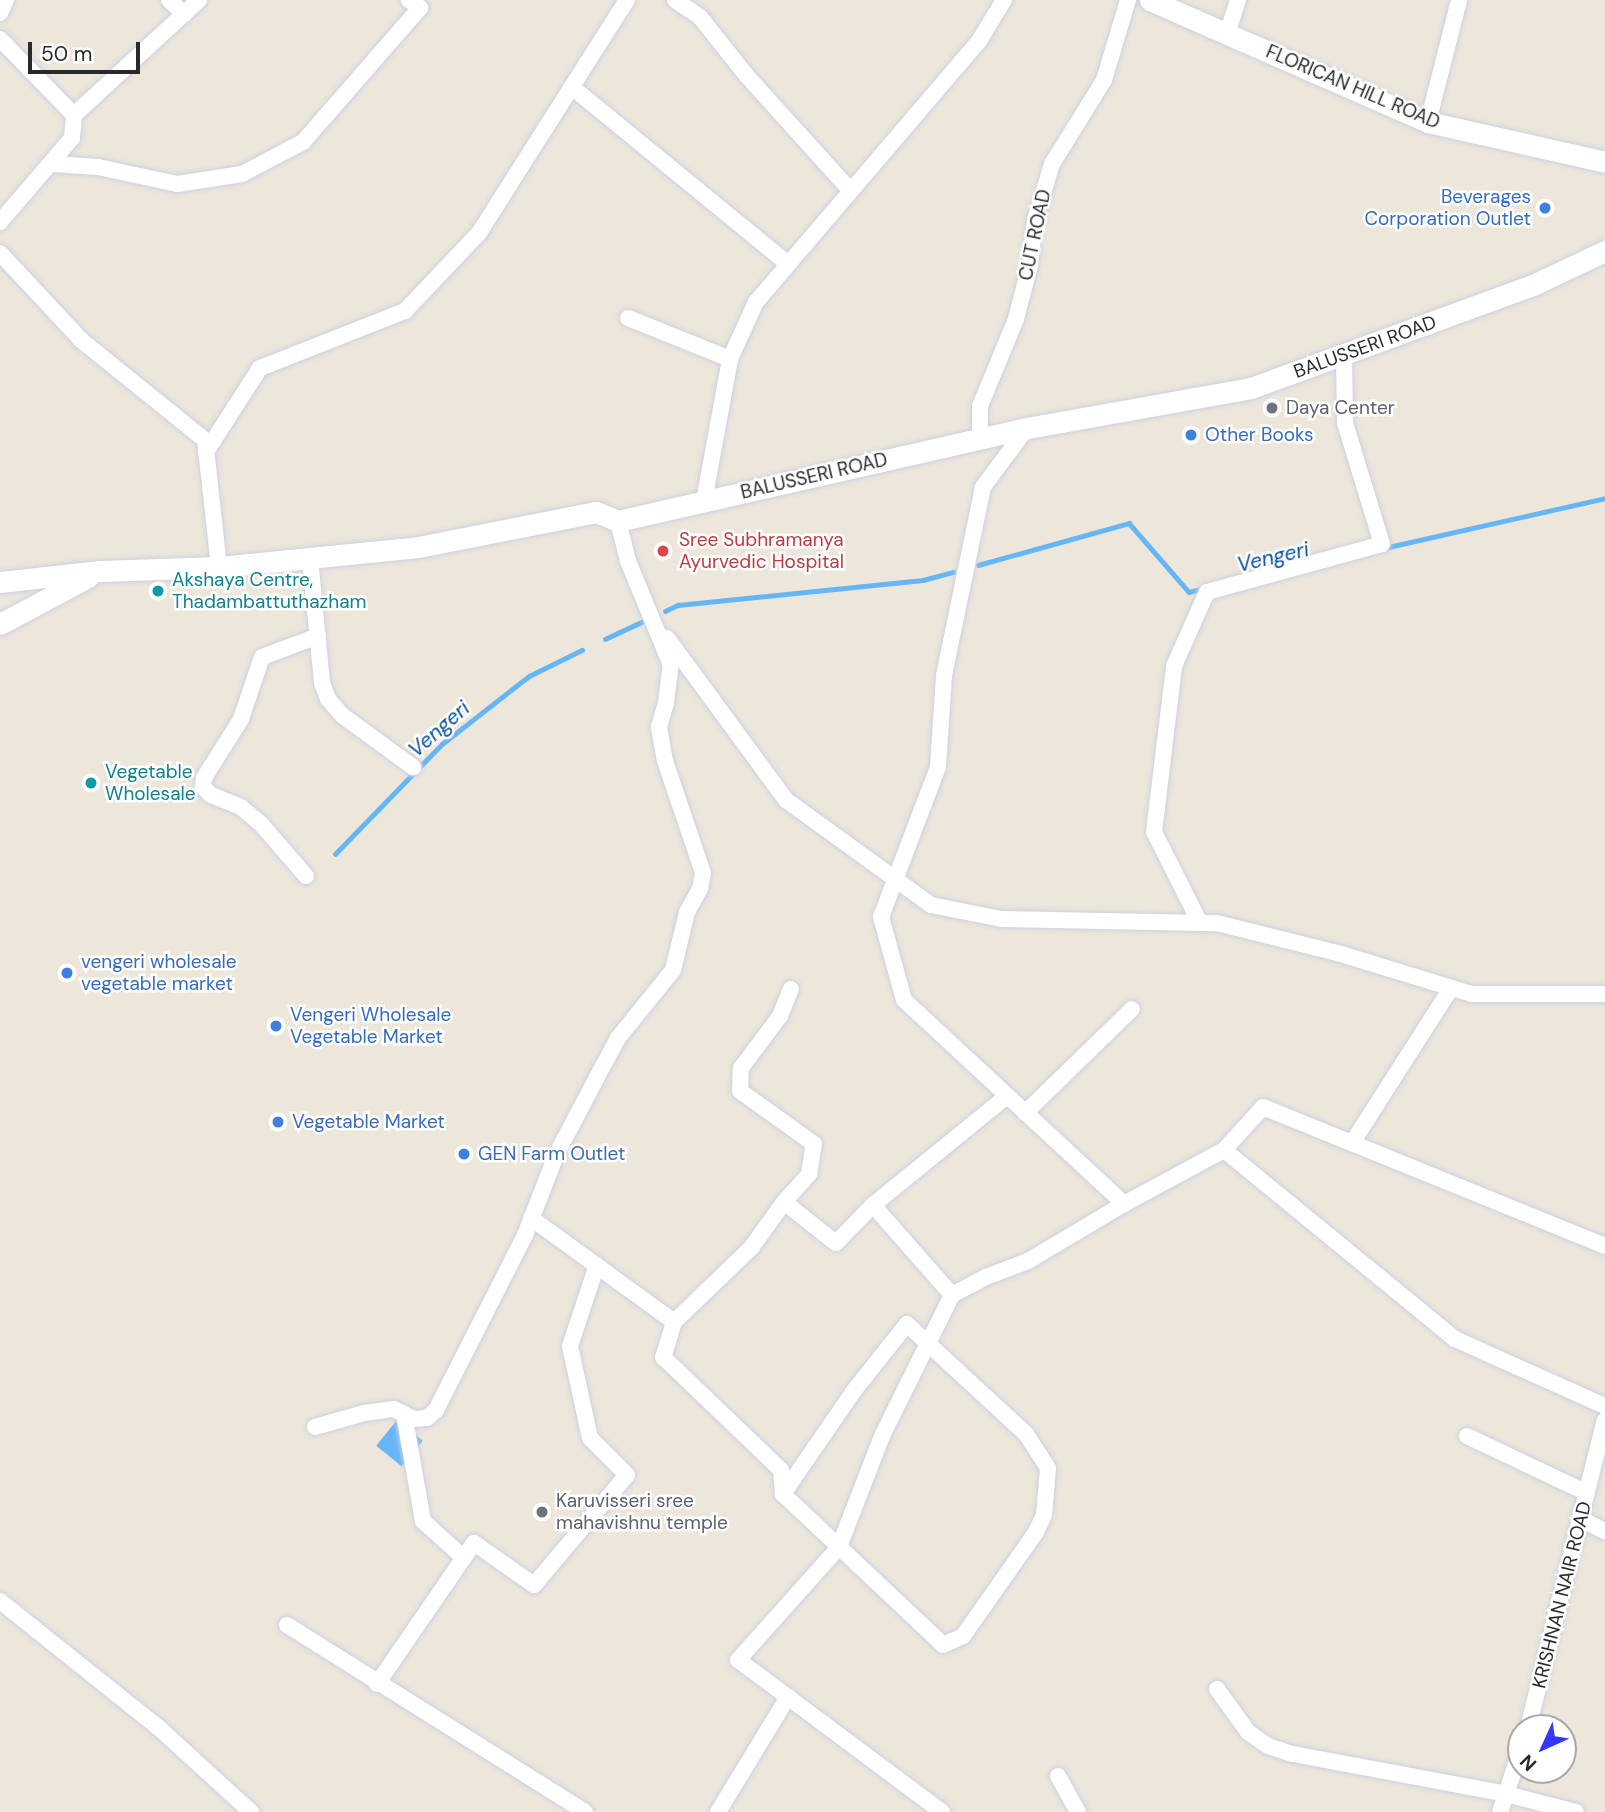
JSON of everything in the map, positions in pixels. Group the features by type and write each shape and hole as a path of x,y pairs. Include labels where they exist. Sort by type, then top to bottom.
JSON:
{"main road":[{"name":"FLORICAN HILL ROAD","path":"1150,0 1428,122 1605,162"},
{"name":"BALUSSERI ROAD","path":"0,582 100,571 219,567 418,547 596,512 618,521 1027,428 1251,388 1533,285 1605,251"},
{"path":"0,624 100,571"}],"street":[{"path":"0,13 6,0"},
{"path":"169,0 184,14"},
{"path":"0,222 53,164 72,138 74,115 199,0"},
{"path":"53,164 98,167 177,184 242,174 303,142 420,8 409,0"},
{"path":"206,452 260,368 405,311 479,233 627,0"},
{"path":"676,0 700,17 747,76 850,190"},
{"path":"704,501 730,359 756,302 979,41 1004,0"},
{"name":"CUT ROAD","path":"980,438 980,406 1016,319 1030,265 1035,220 1052,164 1104,80 1128,0"},
{"path":"1227,34 1238,0"},
{"path":"1428,122 1459,0"},
{"path":"0,38 74,115"},
{"path":"573,88 787,263"},
{"path":"0,253 81,340 205,440 219,567"},
{"path":"628,318 730,359"},
{"path":"1200,923 1154,832 1174,666 1207,592 1382,544 1345,423 1344,354"},
{"path":"1027,428 983,487 944,677 938,767 897,881 881,917 904,1000 1124,1204"},
{"path":"315,1427 364,1413 394,1409 414,1419 427,1418 436,1410 531,1218 557,1153 613,1048 673,970 687,912 700,889 703,873 665,761 659,727 666,703 671,665 628,561 618,521"},
{"path":"310,558 322,683 328,699 343,716 413,767"},
{"path":"654,619 786,800 931,905 1002,919 1217,923 1341,954 1472,994 1605,994"},
{"path":"306,876 261,824 241,807 211,795 203,787 204,778 241,719 262,657 318,635"},
{"path":"1352,1143 1451,988"},
{"path":"783,1494 853,1392 907,1324 929,1341 1026,1434 1048,1468 1044,1516 1037,1532 963,1636 943,1645 783,1494 780,1470 663,1357 674,1322 751,1248 784,1202 809,1174 814,1144 740,1091 741,1068 780,1016 792,989"},
{"path":"1025,1113 1132,1009"},
{"path":"784,1202 836,1244 873,1205 1007,1096"},
{"path":"942,1812 738,1660 839,1547 882,1436 952,1295 986,1277 1028,1261 1124,1204 1224,1150 1262,1107 1605,1246"},
{"path":"1224,1150 1455,1339 1605,1406"},
{"path":"873,1205 952,1295"},
{"path":"531,1218 674,1322"},
{"path":"377,1684 474,1543 534,1586 627,1475 590,1438 569,1346 597,1265"},
{"path":"404,1414 423,1521 464,1558"},
{"name":"KRISHNAN NAIR ROAD","path":"1532,1714 1605,1420"},
{"path":"1466,1436 1587,1493"},
{"path":"1581,1519 1605,1531"},
{"path":"0,1601 159,1728 251,1812"},
{"path":"287,1625 584,1812"},
{"path":"1217,1689 1248,1732 1268,1746 1293,1754 1506,1794 1576,1812"},
{"path":"718,1812 788,1698"},
{"path":"1058,1776 1078,1812"},
{"path":"1500,1812 1509,1784"}],"water":[{"path":"397,1420 423,1441 402,1466 376,1446"}],"waterway":[{"name":"Vengeri","path":"1384,548 1605,498"},
{"name":"Vengeri","path":"978,565 1129,523 1189,592 1205,588"},
{"name":"Vengeri","path":"665,611 678,605 923,580 953,572"},
{"path":"605,639 641,622"},
{"name":"Vengeri","path":"335,854 442,744 529,676 582,650"}],"place":[{"name":"Beverages Corporation Outlet","path":"1545,208"},
{"name":"Daya Center","path":"1272,408"},
{"name":"Other Books","path":"1191,435"},
{"name":"Sree Subhramanya Ayurvedic Hospital","path":"663,551"},
{"name":"Akshaya Centre, Thadambattuthazham","path":"158,591"},
{"name":"Vegetable Wholesale","path":"91,783"},
{"name":"vengeri wholesale vegetable market","path":"67,973"},
{"name":"Vengeri Wholesale Vegetable Market","path":"276,1026"},
{"name":"Vegetable Market","path":"278,1122"},
{"name":"GEN Farm Outlet","path":"464,1154"},
{"name":"Karuvisseri sree mahavishnu temple","path":"542,1512"}]}
